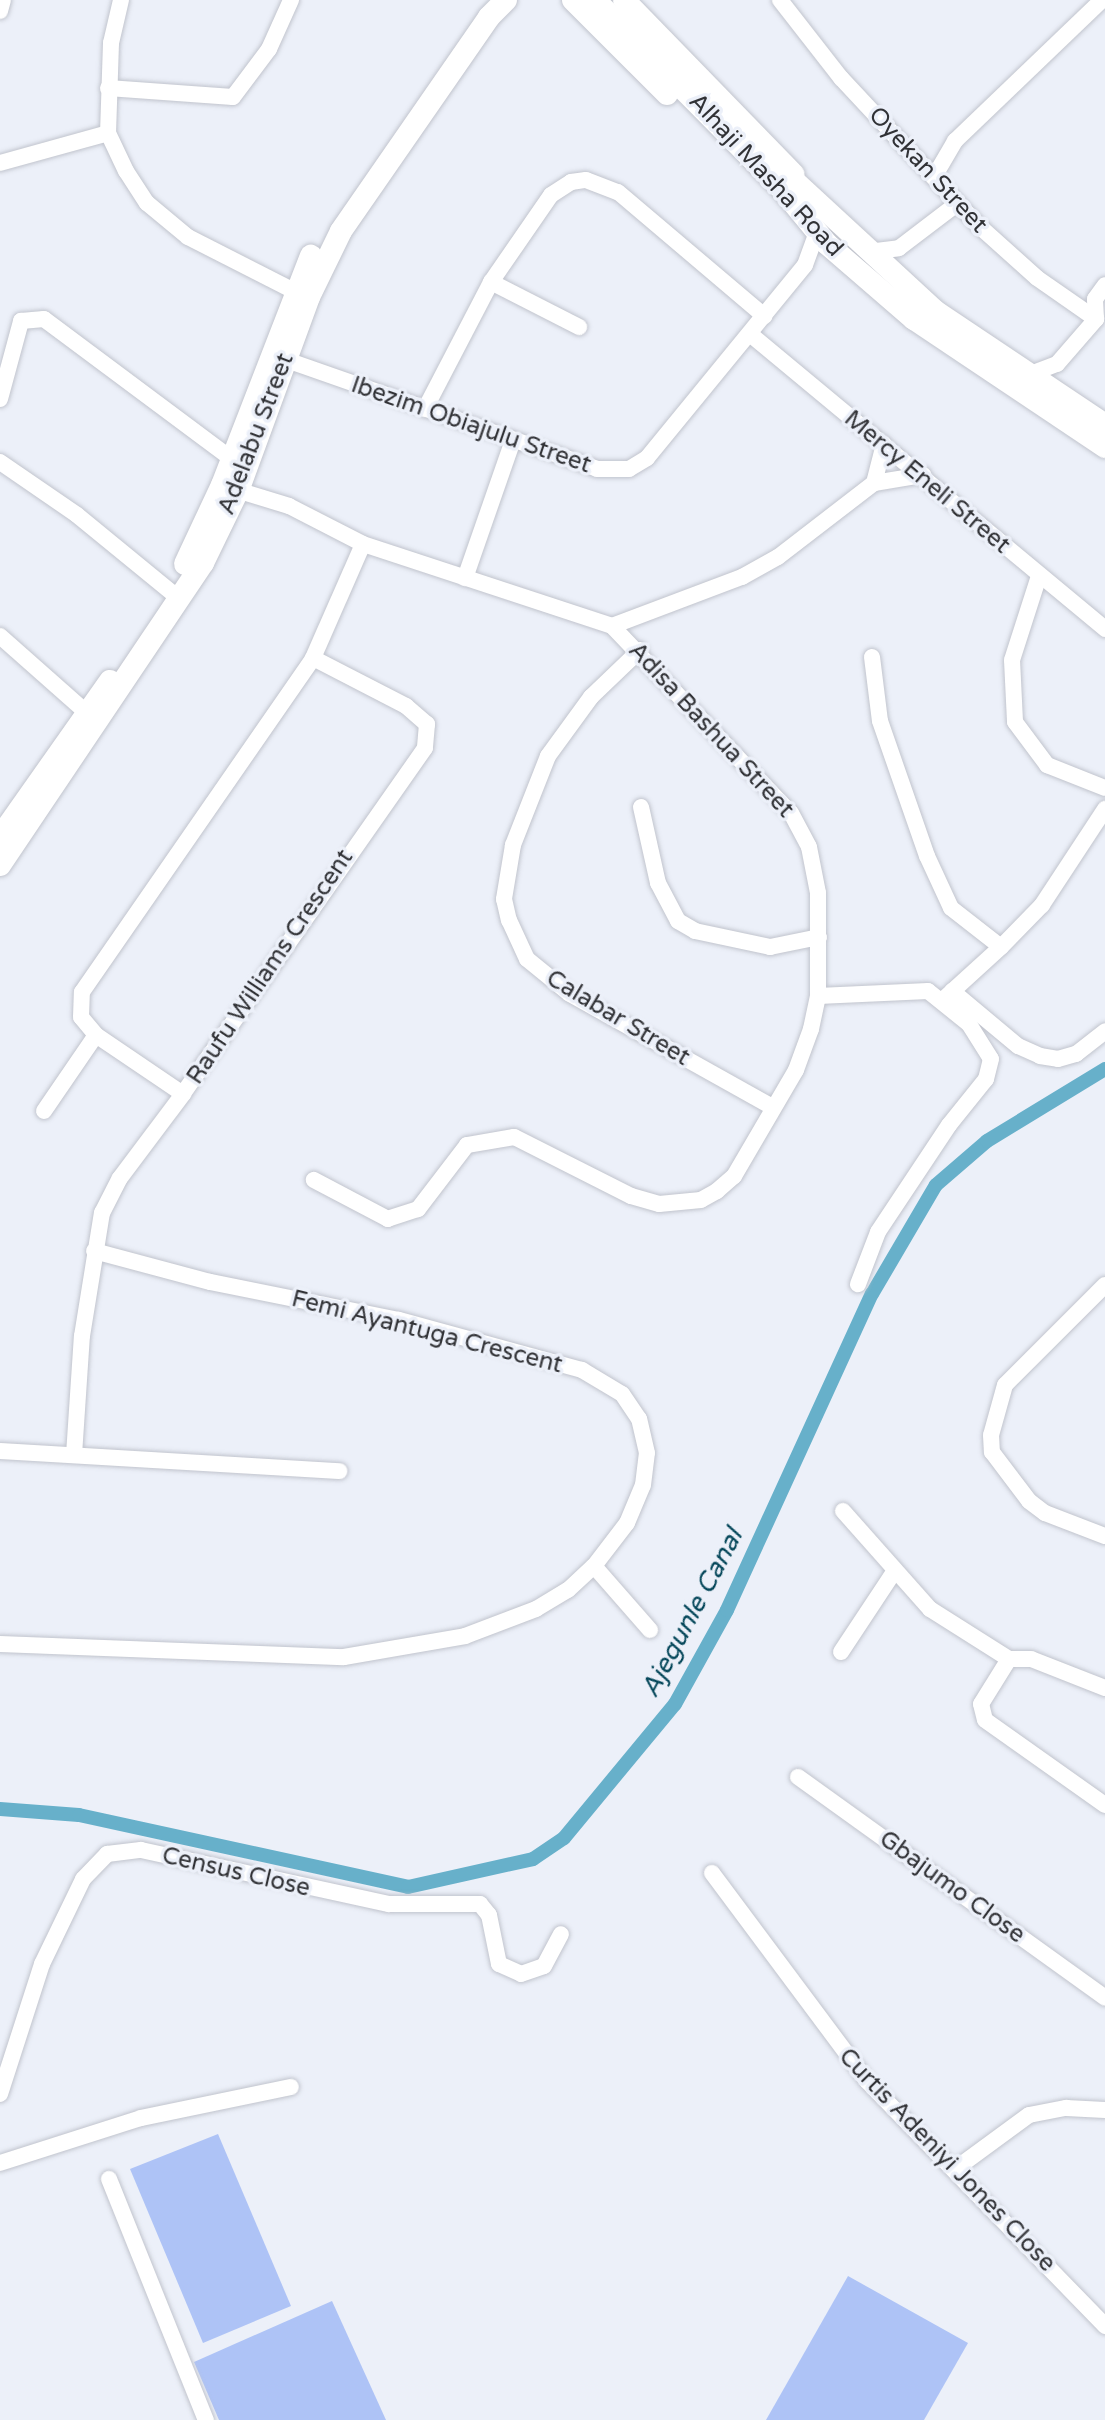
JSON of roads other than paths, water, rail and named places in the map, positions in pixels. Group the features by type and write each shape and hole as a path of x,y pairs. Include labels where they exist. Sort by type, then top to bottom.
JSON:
{"main road":[{"name":"Adelabu Street","path":"0,865 8,826 93,719 175,596 230,488 278,357 294,291 348,192 482,0"},
{"name":"Adelabu Street","path":"230,488 232,459 278,357 341,231 506,0"},
{"path":"573,0 812,219"},
{"name":"Alhaji Masha Road","path":"595,0 710,107"},
{"name":"Alhaji Masha Road","path":"610,0 812,219 841,256 914,319 1105,447"},
{"path":"624,0 764,141 812,219"},
{"name":"Alhaji Masha Road","path":"812,219 868,252 935,311 1105,425"}],"street":[{"path":"0,11 3,0"},
{"path":"121,0 108,88 108,133 147,203 188,237 294,291"},
{"path":"108,88 233,97 269,49 291,0"},
{"name":"Oyekan Street","path":"780,0 841,78 958,203 1037,278 1096,319"},
{"path":"934,177 955,141 1102,0"},
{"path":"0,163 108,133"},
{"path":"425,409 491,282 551,195 571,182 586,180 605,185 644,212 764,316"},
{"path":"868,252 899,248 958,203"},
{"name":"Ibezim Obiajulu Street","path":"278,357 597,469 629,469 647,458 805,265 812,219"},
{"path":"899,248 901,280"},
{"path":"805,265 841,256"},
{"path":"491,282 579,327"},
{"path":"1028,375 1057,364 1096,319 1095,299 1105,285"},
{"path":"0,399 21,321 44,319 232,459"},
{"name":"Mercy Eneli Street","path":"750,334 1105,629"},
{"path":"1057,364 1059,396"},
{"path":"465,578 513,440"},
{"path":"874,483 884,444"},
{"path":"0,462 77,515 175,596"},
{"path":"612,626 742,577 778,557 874,483 923,475"},
{"name":"Adisa Bashua Street","path":"230,488 289,506 363,544 612,626 640,650 791,813 809,847 819,937 818,996 796,1070 734,1176 701,1200 682,1204 631,1196 514,1137 467,1145 418,1209 388,1219 314,1180"},
{"path":"44,1111 96,1035 81,1017 82,992 313,658 363,544"},
{"path":"1039,576 1012,660 1015,722 1047,765 1105,788"},
{"path":"0,636 93,719"},
{"name":"Calabar Street","path":"640,650 591,697 548,756 513,845 504,899 509,920 527,959 570,994 772,1107"},
{"path":"872,657 880,721 927,856 951,908 1001,947"},
{"name":"Raufu Williams Crescent","path":"96,1035 183,1094 425,748 427,724 406,706 313,658"},
{"path":"641,807 658,883 678,921 695,931 770,947 819,937"},
{"path":"947,996 1042,905 1105,809"},
{"path":"818,996 928,991 947,996 1018,1046 1058,1059 1076,1054 1105,1031"},
{"path":"858,1284 878,1232 949,1125 986,1079 991,1059 947,996"},
{"path":"991,1059 1018,1046"},
{"path":"74,1455 94,1251 102,1213 120,1178 183,1094"},
{"name":"Femi Ayantuga Crescent","path":"0,1644 111,1652 344,1657 465,1636 536,1609 594,1566 627,1523 643,1485 647,1453 639,1419 622,1394 582,1370 483,1340 210,1282 94,1251"},
{"path":"1105,1285 1005,1385 991,1435 992,1452 1029,1501 1045,1513 1105,1536"},
{"path":"0,1451 339,1471"},
{"path":"843,1511 930,1609 1009,1659 1031,1659 1105,1688"},
{"path":"594,1566 650,1630"},
{"path":"841,1652 894,1572"},
{"path":"1009,1659 985,1691 985,1720 1105,1805"},
{"name":"Gbajumo Close","path":"798,1777 1105,1998"},
{"name":"Census Close","path":"0,2094 42,1964 83,1879 107,1854 141,1850 389,1904 480,1904 489,1915 499,1964 521,1974 544,1966 561,1934"},
{"name":"Curtis Adeniyi Jones Close","path":"712,1873 828,2033 954,2170 1105,2326"},
{"path":"0,2163 200,2102 291,2087"},
{"path":"954,2170 1029,2115 1066,2108 1105,2110"},
{"path":"109,2179 206,2420"}],"waterway":[{"name":"Ajegunle Canal","path":"0,1809 79,1815 408,1887 533,1859 564,1838 675,1704 727,1610 872,1294 936,1185 987,1141 1105,1069"}]}
